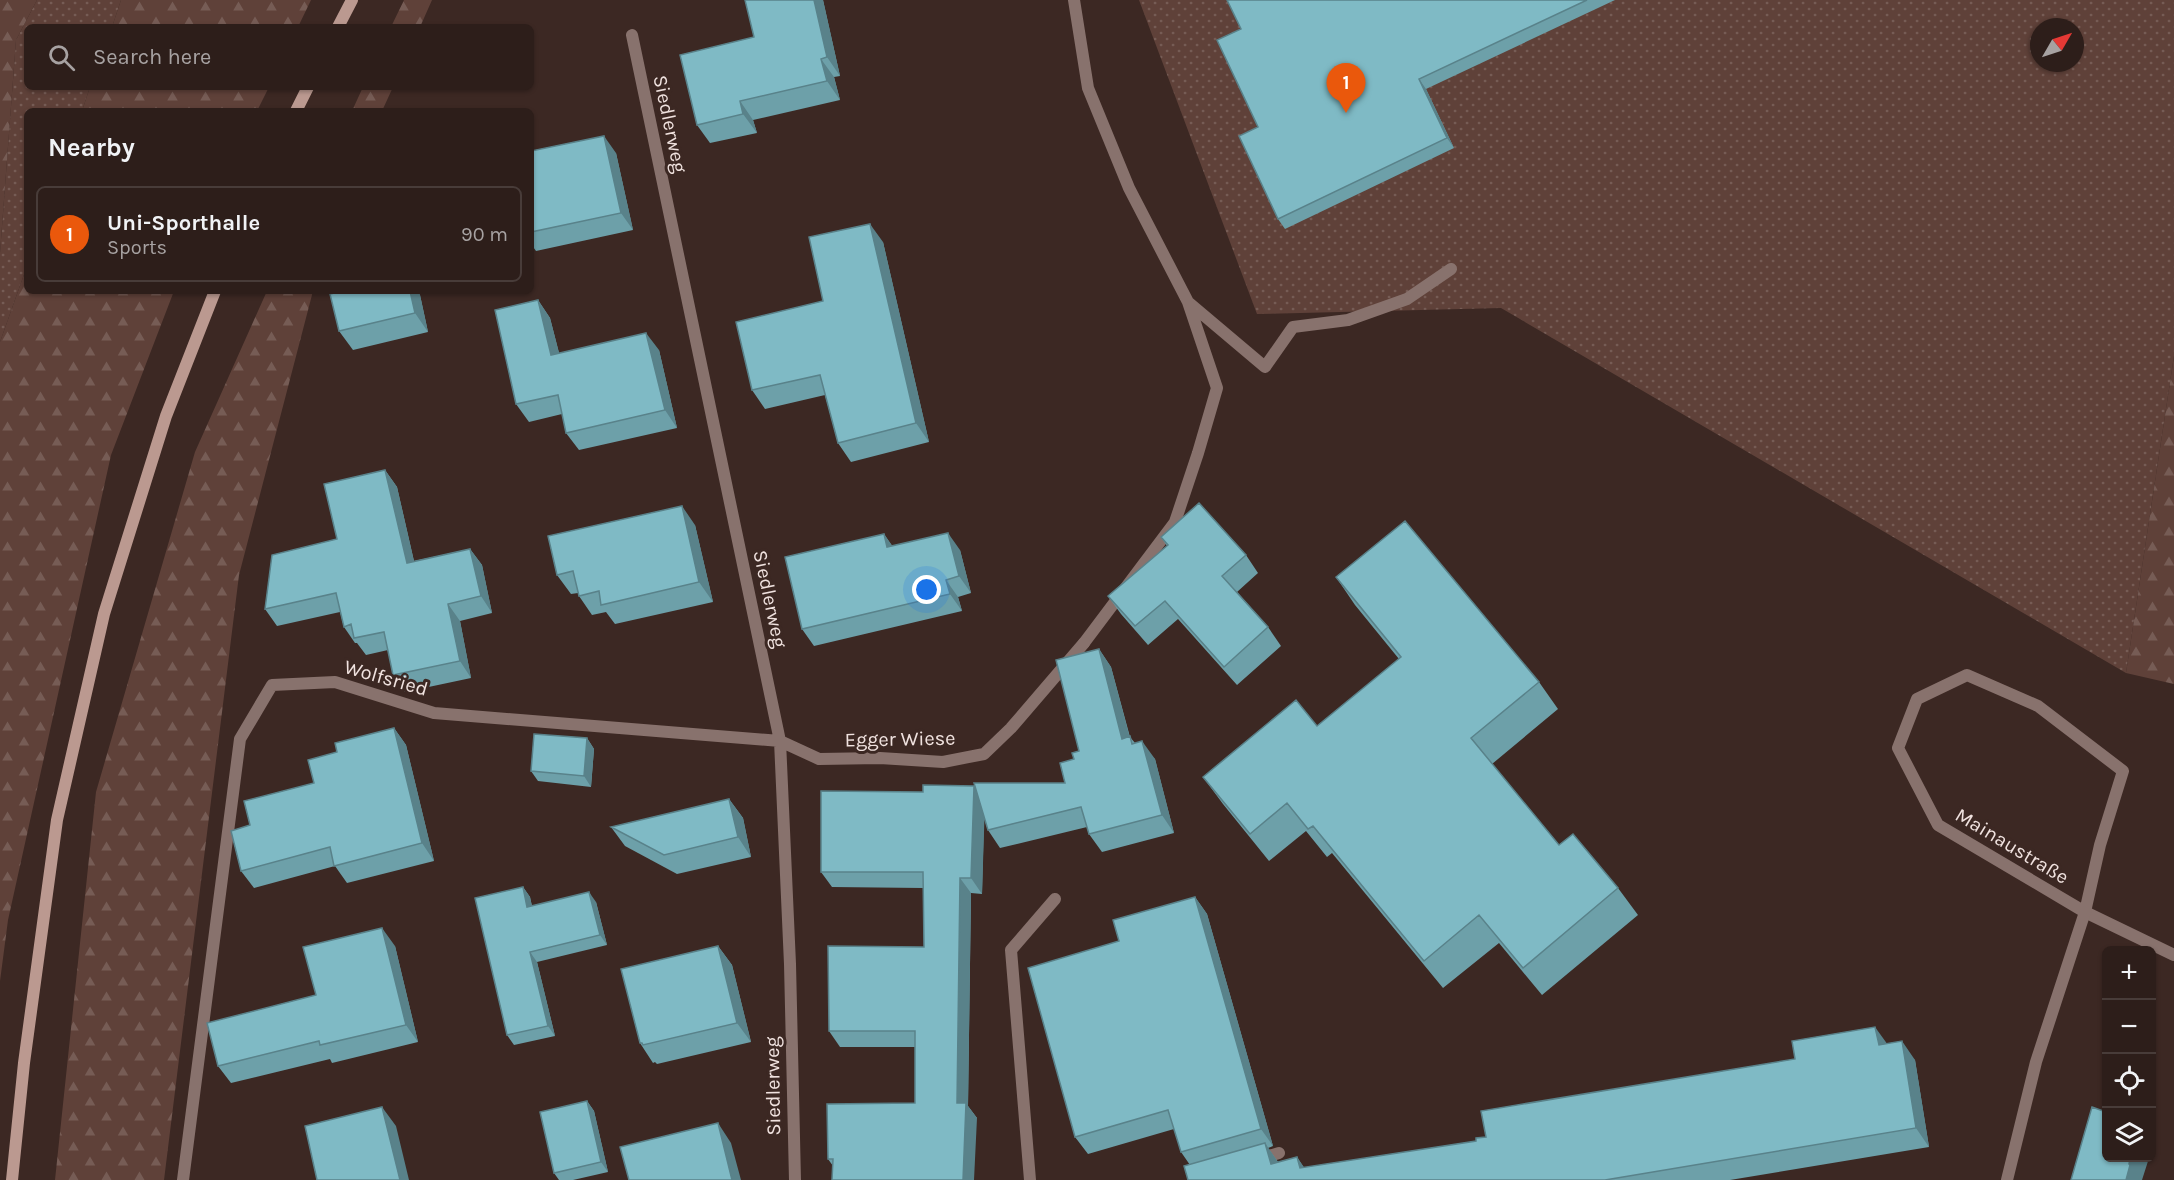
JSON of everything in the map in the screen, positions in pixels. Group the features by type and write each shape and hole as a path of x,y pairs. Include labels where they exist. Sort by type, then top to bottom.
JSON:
{"main road":[{"path":"340,24 352,0"},
{"path":"298,108 306,90"},
{"path":"12,1180 24,1063 57,820 104,614 166,416 214,294"}],"street":[{"path":"1074,0 1088,88 1130,188 1188,302 1265,367 1293,327 1348,320 1407,299 1451,269"},
{"name":"Siedlerweg","path":"632,35 780,741 790,964 795,1180"},
{"name":"Egger Wiese","path":"780,741 819,759 943,762 984,754 1011,728 1084,643 1175,522 1217,387 1188,302"},
{"name":"Mainaustraße","path":"2007,1180 2036,1062 2085,912 2100,845 2123,771 2038,706 1967,675 1917,699 1898,748 1938,825 2085,912"},
{"name":"Wolfsried","path":"183,1180 240,739 272,685 336,682 435,713 780,741"},
{"path":"1030,1180 1011,950 1055,899"},
{"path":"2085,912 2174,956"},
{"path":"1248,1162 1279,1153"}],"green space":[{"path":"0,0 37,0 16,40 0,253"},
{"path":"37,0 121,0 113,24 24,24"},
{"path":"121,0 311,0 299,24 113,24"},
{"path":"404,0 432,0 421,24 392,24"},
{"path":"1139,0 2174,0 2174,356 2126,673 1501,308 1257,314"},
{"path":"24,25 24,90 89,90 83,108 24,108 24,274 0,342 0,253 16,40"},
{"path":"89,90 268,90 258,108 83,108"},
{"path":"362,90 392,90 383,108 353,108"},
{"path":"24,274 24,294 173,294 111,455 8,920 0,981 0,342"},
{"path":"266,294 312,294 239,575 164,1180 55,1180 96,792 195,452"},
{"path":"2174,356 2174,684 2126,673"}],"building":[{"path":"745,0 814,0 827,57 821,59 827,81 740,101 743,114 697,125 680,55 754,37"},
{"path":"1227,0 1587,0 1419,79 1447,138 1278,219 1239,136 1258,127 1217,40 1241,29"},
{"path":"604,136 621,213 534,231 534,150"},
{"path":"870,224 916,423 838,443 820,375 752,390 736,322 823,301 809,237"},
{"path":"330,294 411,294 415,313 339,331"},
{"path":"538,300 551,355 646,333 665,410 566,433 558,395 516,404 495,310"},
{"path":"385,470 407,563 470,549 481,596 448,604 460,661 393,675 384,632 354,638 351,624 344,627 336,593 265,609 272,555 337,539 324,484"},
{"path":"1199,503 1246,555 1222,576 1268,627 1224,667 1165,601 1135,626 1108,596 1168,545 1161,537"},
{"path":"682,506 699,582 601,605 599,591 579,596 573,571 557,575 548,536"},
{"path":"1405,521 1539,682 1471,738 1559,845 1573,834 1618,888 1523,968 1479,915 1424,961 1313,826 1308,829 1287,803 1250,834 1203,777 1296,700 1317,726 1401,657 1336,577"},
{"path":"948,533 959,576 946,580 950,594 802,629 785,557 884,534 887,547"},
{"path":"1099,649 1122,739 1130,736 1132,744 1142,741 1162,815 1089,834 1081,807 988,830 974,783 1065,783 1060,763 1074,759 1072,753 1079,751 1056,660"},
{"path":"394,728 422,843 334,866 330,847 241,871 231,831 250,825 244,801 314,783 308,760 337,752 335,743"},
{"path":"534,734 587,738 584,776 531,771"},
{"path":"923,785 974,786 971,878 960,878 957,1103 966,1103 963,1180 832,1180 833,1159 828,1159 827,1104 915,1103 915,1031 829,1031 828,946 924,947 923,872 821,872 821,791 923,792"},
{"path":"729,799 738,837 664,855 611,827"},
{"path":"523,887 527,907 589,892 600,935 530,952 548,1026 507,1035 475,898"},
{"path":"1195,897 1261,1129 1181,1152 1168,1110 1075,1137 1028,968 1119,941 1113,920"},
{"path":"382,928 406,1025 320,1045 319,1041 218,1066 207,1023 316,995 303,947"},
{"path":"718,946 737,1023 643,1045 640,1043 621,969"},
{"path":"1875,1027 1879,1045 1902,1041 1916,1128 1605,1180 1188,1180 1184,1166 1265,1143 1271,1164 1297,1157 1300,1168 1476,1141 1476,1138 1486,1137 1481,1111 1795,1059 1792,1041"},
{"path":"587,1101 601,1162 554,1173 540,1112"},
{"path":"382,1107 400,1180 317,1180 305,1126"},
{"path":"2092,1107 2102,1111 2102,1162 2129,1162 2126,1180 2071,1180"},
{"path":"718,1123 732,1180 629,1180 620,1147"}],"place":[{"name":"Uni-Sporthalle","path":"1346,113"}]}
